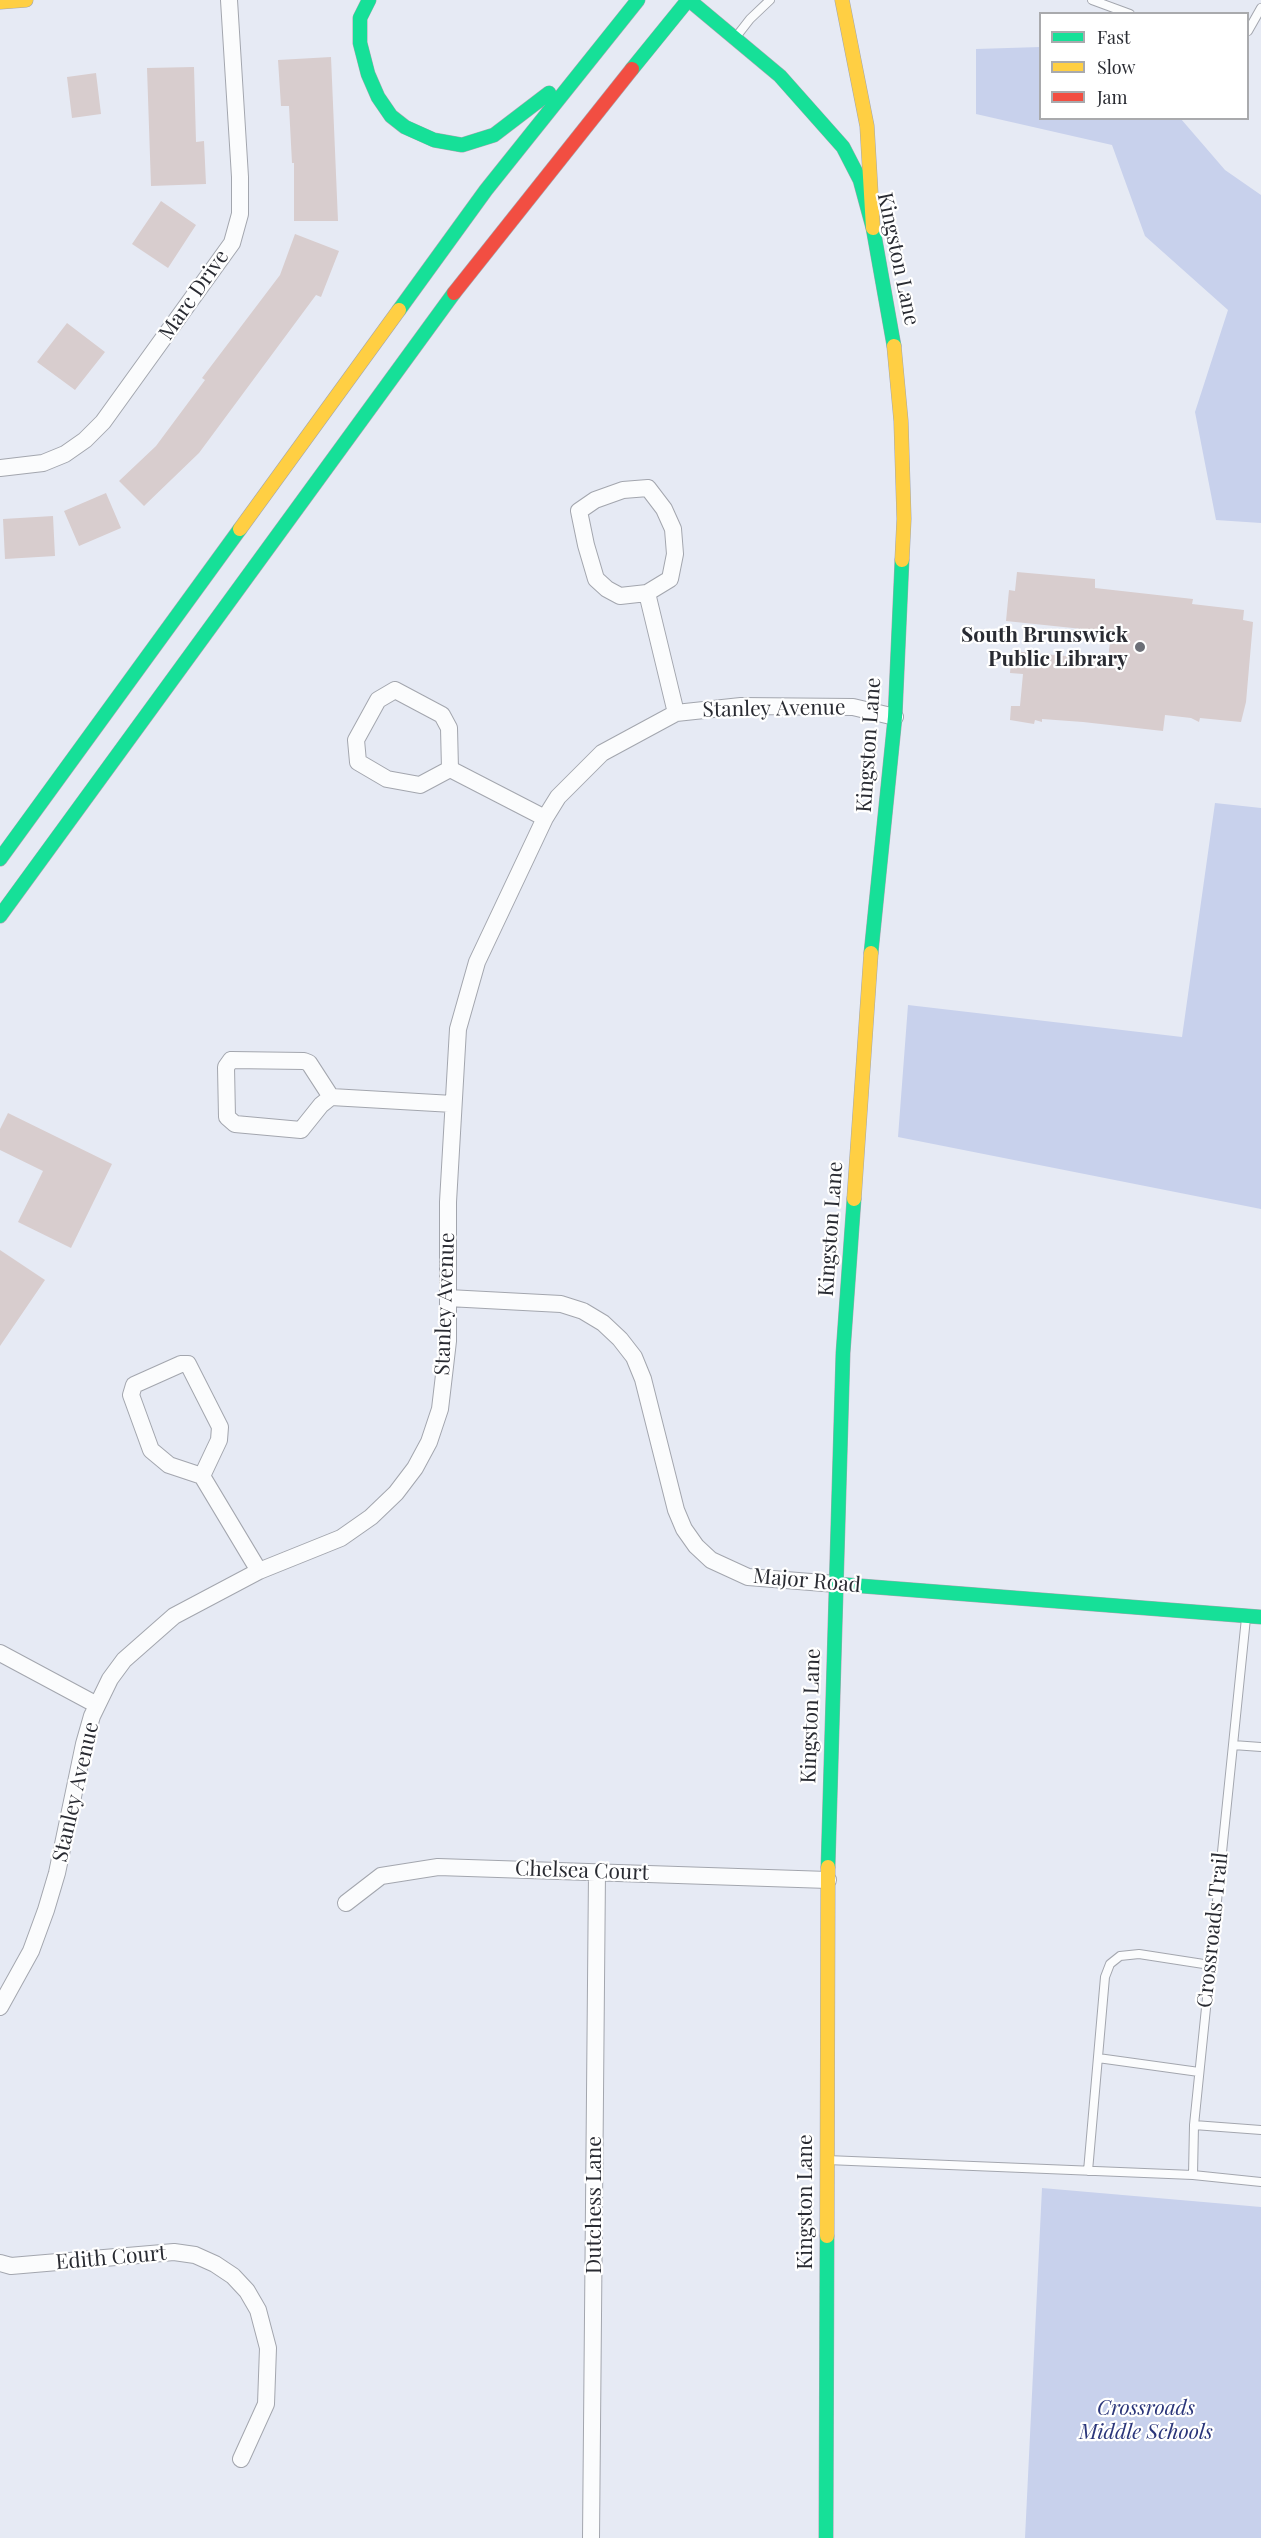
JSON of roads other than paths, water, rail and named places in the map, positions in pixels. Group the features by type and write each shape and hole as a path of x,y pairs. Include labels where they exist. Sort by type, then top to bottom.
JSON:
{"street":[{"path":"0,2 26,0"},
{"name":"Marc Drive","path":"0,468 43,463 65,454 85,440 103,422 232,243 240,214 240,177 229,0"},
{"path":"369,0 360,18 360,43 378,97 391,116 405,127 434,140 462,145 494,135 585,64"},
{"path":"0,859 396,310 585,64 638,0"},
{"path":"0,916 445,305 531,193 689,0"},
{"name":"Kingston Lane","path":"689,0 780,76 843,147 860,180 873,228 892,326 901,421 904,519 894,717 872,945 843,1353 828,1880 826,2538"},
{"path":"842,0 867,126 873,228"},
{"path":"648,488 664,508 673,530 674,563 670,579 647,593 620,596 607,590 596,579 585,545 579,511 595,500 623,490 648,488"},
{"path":"647,593 676,713"},
{"path":"395,690 442,714 449,728 450,769 420,785 387,779 358,762 356,740 378,700 395,690"},
{"name":"Stanley Avenue","path":"0,2007 31,1951 46,1910 57,1873 84,1744 110,1678 149,1635 174,1616 259,1570 341,1538 371,1517 396,1493 416,1468 440,1409 448,1341 448,1202 459,1029 477,962 545,818 571,782 602,753 676,713 741,706 853,707 894,717"},
{"path":"450,769 545,818"},
{"path":"331,1097 309,1063 304,1061 231,1060 226,1067 227,1117 235,1124 301,1130 321,1105 331,1097 453,1104"},
{"name":"Major Road","path":"448,1298 561,1304 583,1311 603,1323 627,1348 643,1379 676,1510 696,1546 720,1565 748,1577 1261,1617"},
{"path":"202,1476 219,1440 220,1427 188,1364 180,1364 134,1385 131,1395 151,1450 169,1465 202,1476 259,1570"},
{"path":"0,1653 98,1705"},
{"name":"Chelsea Court","path":"345,1903 381,1876 438,1866 828,1880"},
{"name":"Dutchess Lane","path":"591,2538 597,1872"},
{"name":"Edith Court","path":"0,2264 11,2266 174,2252 195,2256 215,2264 232,2276 247,2291 258,2310 268,2348 266,2404 241,2459"}],"lane":[{"path":"735,38 750,19 770,0"},
{"path":"1092,0 1125,12"},
{"path":"1114,8 1122,0"},
{"path":"1249,29 1261,9"},
{"name":"Crossroads Trail","path":"1194,2175 1194,2126 1199,2072 1246,1617"},
{"path":"1233,1744 1261,1747"},
{"path":"1088,2171 1105,1977 1110,1964 1120,1956 1139,1954 1210,1965"},
{"path":"1098,2058 1199,2072"},
{"path":"1194,2126 1261,2130"},
{"path":"826,2160 1194,2175 1261,2182"}],"place":[{"name":"South Brunswick Public Library","path":"1140,647"}],"park label":[{"name":"Crossroads Middle Schools","path":"1146,2420"}]}
